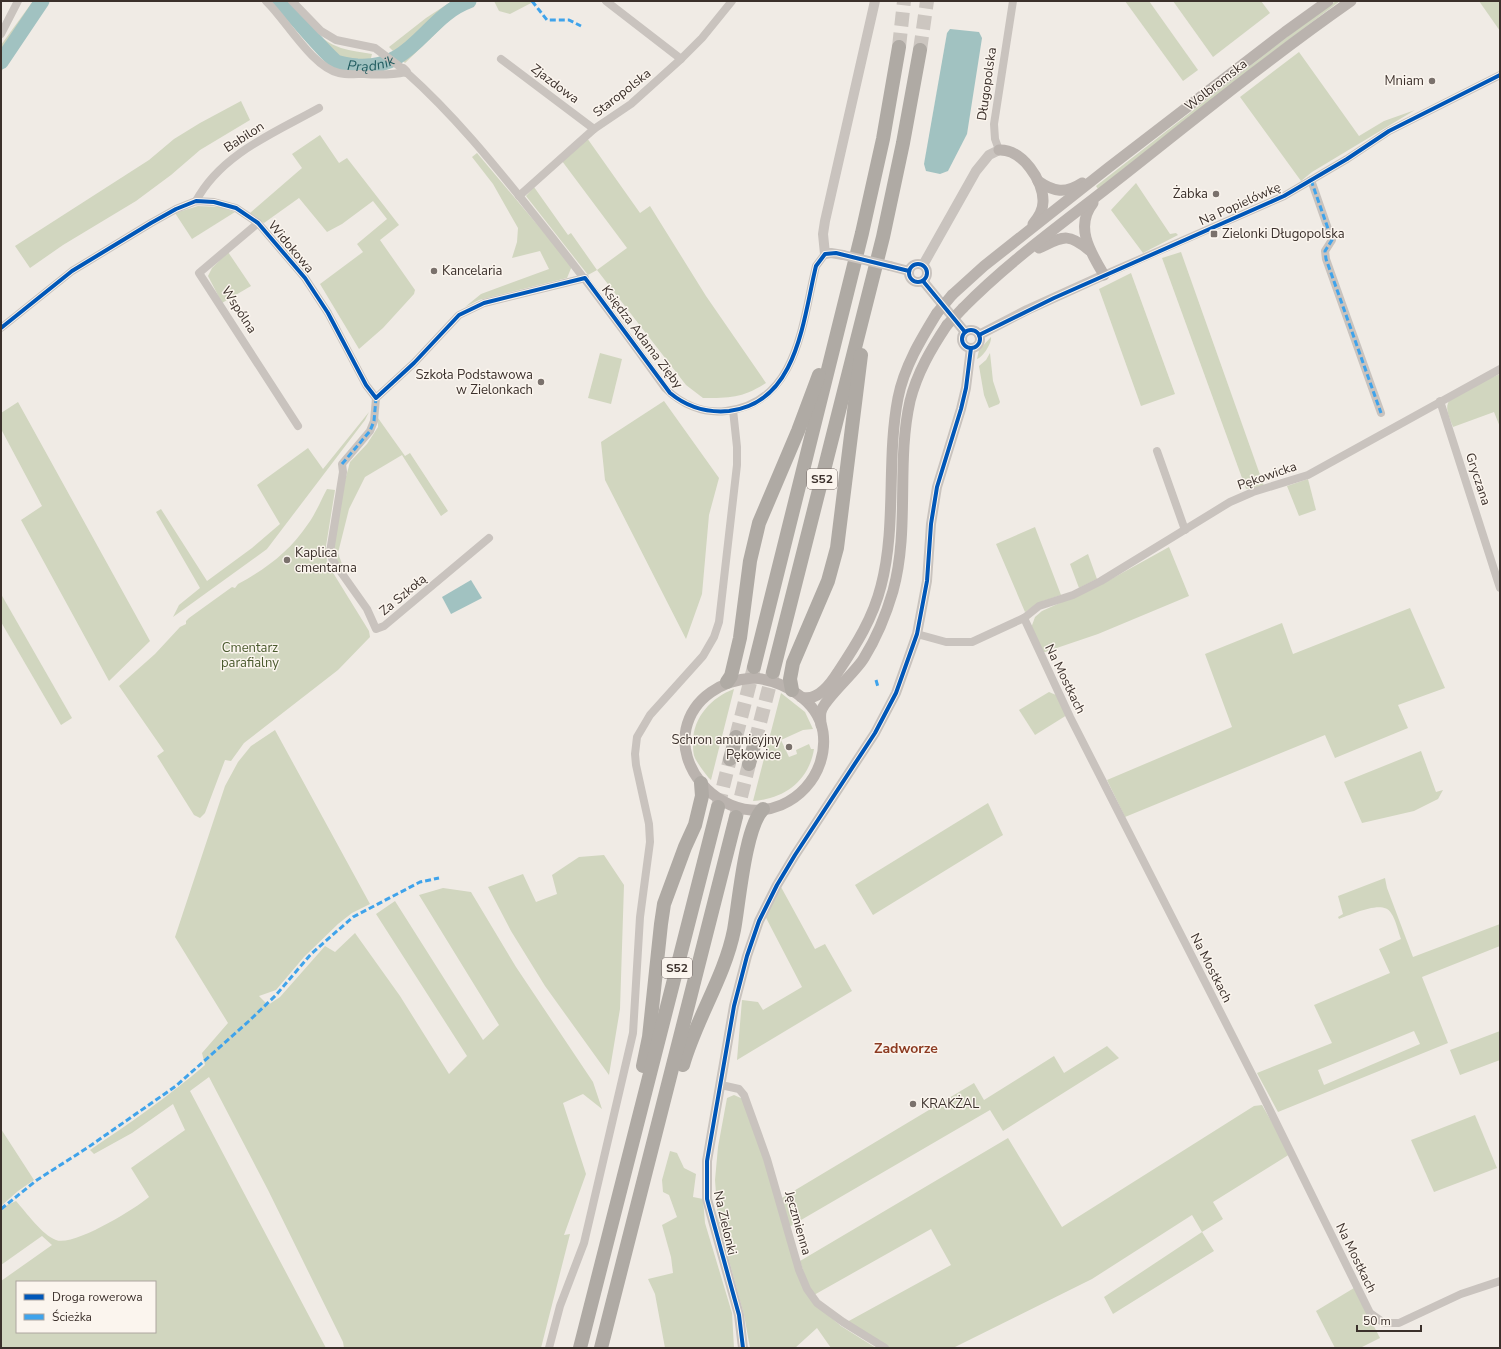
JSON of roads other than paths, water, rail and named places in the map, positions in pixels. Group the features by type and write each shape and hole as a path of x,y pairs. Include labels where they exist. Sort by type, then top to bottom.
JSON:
{"highway":[{"name":"S52","path":"754,667 838,330 883,139 899,47"},
{"name":"S52","path":"773,672 870,286 903,143 920,50"},
{"path":"796,694 790,679 793,663 828,581 838,548 850,435 870,286"},
{"path":"727,682 732,671 741,632 750,561 759,523 838,330"},
{"path":"730,759 736,737"},
{"path":"749,764 755,742"},
{"path":"636,1130 643,1067 652,1013 660,924 668,892 697,820 702,796 701,783"},
{"name":"S52","path":"580,1348 718,807"},
{"path":"662,1111 679,1076 694,1032 734,932 752,834 758,815 763,809"},
{"name":"S52","path":"601,1348 736,818"}],"main road":[{"name":"Wolbromska","path":"1108,168 1285,32 1328,1"},
{"name":"Wolbromska","path":"821,724 821,711 864,659 875,639 888,608 897,574 900,555 905,452 910,401 926,359 947,325 988,284 1101,193 1293,42 1351,1"},
{"path":"999,150 1011,152 1017,156 1025,163 1038,181 1043,200 1042,208 1028,231"},
{"path":"1038,181 1052,190 1065,191 1073,189 1108,168"},
{"path":"796,694 807,698 816,696 833,681 864,631 876,602 887,553 893,437 898,398 905,372 916,349 937,313 952,295 984,266 1108,168"},
{"path":"1101,193 1086,215 1084,234 1090,251 1104,275"},
{"path":"1024,255 1066,238 1078,240 1090,251"},
{"path":"744,678 762,678 780,683 796,694 812,709 821,724 823,742 822,755 813,778 795,798 777,807 743,809 726,803 710,793 701,783 688,760 686,730 690,718 705,697 717,687 727,682 744,678"}],"street":[{"path":"1,34 18,1"},
{"name":"Księdza Adama Zięby","path":"292,1 310,21 336,40 375,48 405,70 439,102 519,196 584,278 670,393 682,402 696,408 712,411 733,410 749,406 764,397 783,378 794,354 816,266 825,254"},
{"path":"606,1 681,59"},
{"name":"Staropolska","path":"519,196 594,129 631,104 681,59 702,38 732,1"},
{"path":"876,1 825,221 823,234 825,254 831,253 843,255 908,271"},
{"name":"Długopolska","path":"999,150 995,139 994,124 1013,1"},
{"path":"269,2 315,58 330,70 340,73 391,75 405,70"},
{"name":"Zjazdowa","path":"501,59 594,129"},
{"name":"Na Popielówkę","path":"979,335 1027,310 1284,196 1347,159 1389,131 1500,75"},
{"name":"Babilon","path":"196,202 204,186 214,174 242,151 319,108"},
{"path":"923,265 976,171 989,155 999,150"},
{"path":"1311,180 1332,240 1325,251 1326,259 1381,413"},
{"name":"Widokowa","path":"1,328 83,264 176,209 196,202 214,202 236,208 258,223 305,278 318,297 366,385 376,398"},
{"name":"Wspólna","path":"258,223 200,273 298,426"},
{"path":"908,271 914,264 923,265"},
{"path":"923,265 927,273 923,281"},
{"path":"908,271 909,277 912,281 923,281"},
{"path":"376,398 414,363 459,315 484,303 584,278"},
{"path":"923,281 965,332"},
{"path":"972,330 979,335 978,344 971,348 965,346 962,341 965,332 972,330"},
{"name":"Na Zielonki","path":"743,1348 739,1315 707,1198 707,1161 734,1006 746,956 765,909 795,855 875,733 896,693 917,634 927,581 931,524 937,487 961,409 966,388 971,348"},
{"name":"Pękowicka","path":"917,634 946,642 972,642 1024,618 1039,606 1073,595 1098,584 1230,502 1253,492 1308,475 1500,369"},
{"name":"Za Szkołą","path":"376,398 374,421 370,431 342,464 343,472 338,494 330,552 333,561 367,609 376,629 384,626 490,538"},
{"name":"Gryczana","path":"1440,401 1500,588"},
{"path":"549,1348 560,1306 584,1243 633,1033 640,917 650,842 649,824 636,760 637,737 650,715 708,649 719,622 737,465 737,447 733,410"},
{"path":"1157,451 1186,530"},
{"name":"Na Mostkach","path":"1024,618 1070,717 1258,1086 1370,1313 1384,1323 1399,1323 1462,1294 1500,1281"},
{"name":"Jęczmienna","path":"721,1085 739,1089 744,1095 767,1159 798,1270 807,1289 817,1303 842,1322 885,1348"}],"water":[{"path":"950,29 979,32 982,38 967,134 948,171 940,174 926,171 924,164 947,33"},
{"path":"471,580 482,598 451,614 442,597"}],"waterway":[{"name":"Prądnik","path":"1,62 42,1"},
{"name":"Prądnik","path":"279,1 336,62 357,66 376,65 392,60 418,41 441,18 469,1"}],"tunnel":[{"path":"899,47 904,1"},
{"path":"920,50 927,1"},
{"path":"736,737 754,667"},
{"path":"755,742 773,672"},
{"path":"718,807 730,759"},
{"path":"736,817 749,764"}],"place":[{"name":"Mniam","path":"1432,81"},
{"name":"Żabka","path":"1216,194"},
{"name":"Zielonki Długopolska","path":"1214,234"},
{"name":"Kancelaria","path":"434,271"},
{"name":"Szkoła Podstawowa w Zielonkach","path":"541,382"},
{"name":"Kaplica cmentarna","path":"287,560"},
{"name":"Schron amunicyjny Pękowice","path":"789,747"},
{"name":"KRAKŻAL","path":"913,1104"}],"district":[{"name":"Zadworze","path":"906,1048"}],"park label":[{"name":"Cmentarz parafialny","path":"250,656"}]}
